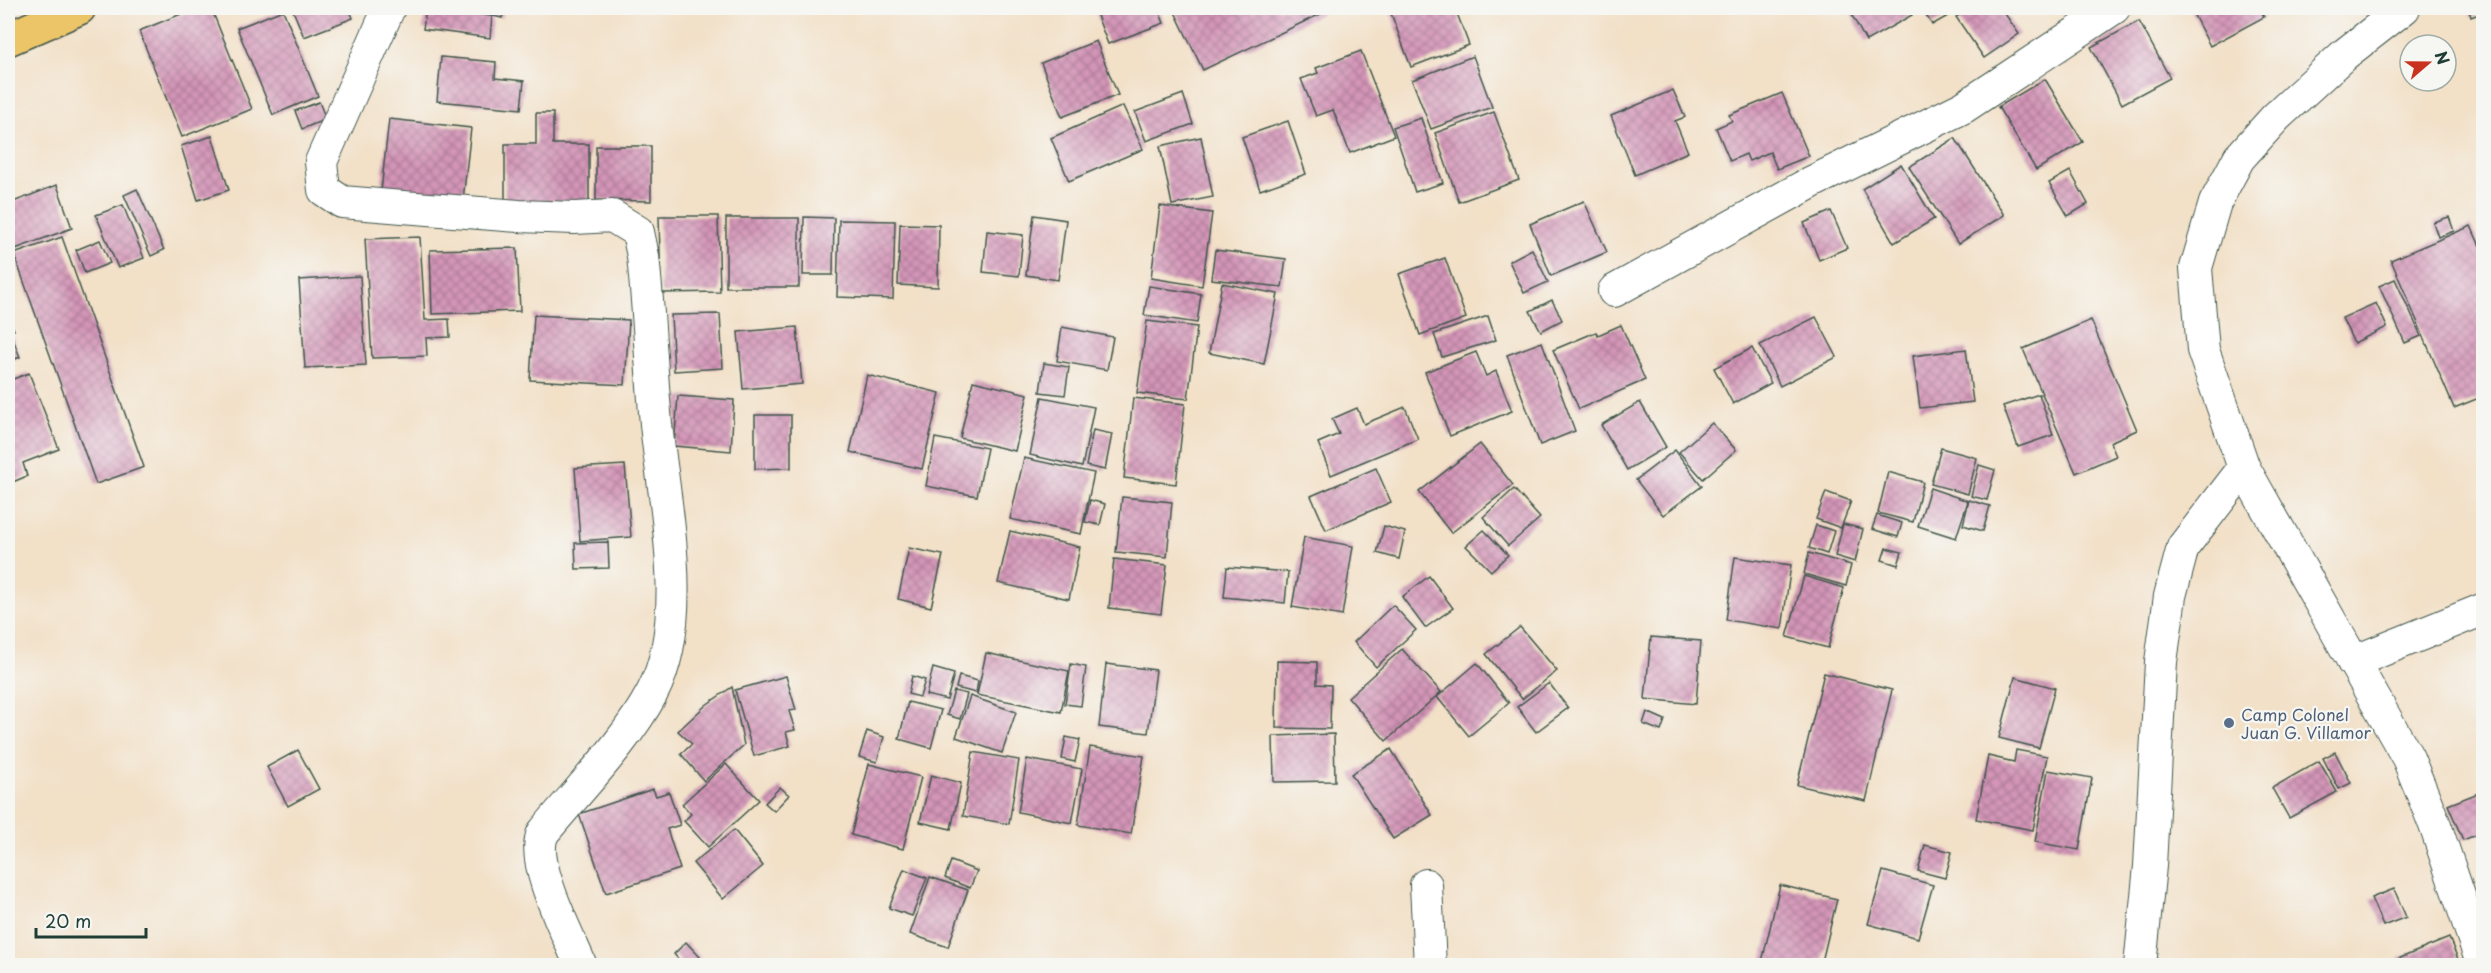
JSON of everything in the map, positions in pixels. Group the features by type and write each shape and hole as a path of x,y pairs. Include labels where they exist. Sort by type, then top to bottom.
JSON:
{"main road":[{"path":"8,39 60,11"}],"street":[{"path":"389,8 321,162 324,190 342,202 519,216 575,218 612,216 638,232 643,256 659,452 671,534 672,612 664,662 653,692 634,722 543,833 539,841 539,856 556,908 581,966"},
{"path":"1614,291 1812,182 1964,107 2114,8"},
{"path":"2404,8 2345,54 2276,117 2239,158 2215,203 2196,268 2203,350 2244,468 2408,758 2435,825 2483,966"},
{"path":"2140,966 2150,866 2161,662 2170,596 2183,547 2244,468"},
{"path":"2353,662 2484,609"},
{"path":"1426,885 1430,966"}],"building":[{"path":"196,8 211,8 252,109 182,137 139,31"},
{"path":"292,8 349,8 353,18 304,37"},
{"path":"426,8 492,16 490,38 423,29"},
{"path":"460,8 504,8 502,18"},
{"path":"1094,8 1158,8 1164,23 1108,44"},
{"path":"1173,8 1333,8 1203,70"},
{"path":"1389,8 1455,8 1469,45 1411,67"},
{"path":"1848,8 1907,8 1912,15 1866,41"},
{"path":"1922,8 1962,8 1932,25"},
{"path":"1970,8 2001,8 2019,34 1984,58 1956,17"},
{"path":"2190,8 2260,8 2264,17 2210,46"},
{"path":"2468,8 2484,8 2484,12 2471,17"},
{"path":"283,10 318,96 273,115 237,28"},
{"path":"2139,21 2170,78 2122,104 2091,47"},
{"path":"1096,41 1118,95 1062,117 1041,63"},
{"path":"1361,51 1394,136 1350,153 1333,110 1316,116 1301,79 1318,73 1316,68"},
{"path":"1473,56 1492,107 1431,129 1412,80"},
{"path":"441,57 496,62 495,78 524,81 521,109 437,101"},
{"path":"2045,79 2083,142 2036,170 1998,107"},
{"path":"1673,90 1685,117 1675,121 1688,152 1635,175 1611,116"},
{"path":"1782,93 1809,156 1777,169 1770,152 1749,161 1746,154 1730,161 1716,128 1732,121 1729,115"},
{"path":"1183,94 1193,124 1146,141 1135,112"},
{"path":"319,102 326,119 302,129 295,111"},
{"path":"1123,106 1143,149 1069,181 1051,138"},
{"path":"1494,112 1519,180 1459,202 1435,133"},
{"path":"536,113 553,113 553,144 589,144 589,202 505,202 505,144 536,144"},
{"path":"1421,118 1443,183 1415,192 1393,127"},
{"path":"389,119 471,128 463,200 381,191"},
{"path":"1288,121 1306,174 1260,190 1242,137"},
{"path":"212,136 229,190 198,200 181,146"},
{"path":"1201,137 1213,197 1172,205 1160,146"},
{"path":"1955,138 2004,215 1958,244 1909,167"},
{"path":"596,146 651,146 651,201 596,200"},
{"path":"1901,164 1934,219 1894,243 1862,189"},
{"path":"2070,171 2088,204 2068,216 2049,183"},
{"path":"57,185 72,228 10,251 8,204"},
{"path":"137,189 164,250 151,256 124,195"},
{"path":"1584,201 1607,252 1551,276 1530,224"},
{"path":"123,205 144,258 118,268 96,215"},
{"path":"1160,206 1212,213 1202,286 1151,278"},
{"path":"1831,211 1847,248 1819,260 1804,223"},
{"path":"1034,215 1066,220 1058,280 1026,275"},
{"path":"659,216 718,216 720,292 661,293"},
{"path":"804,217 834,218 833,275 803,275"},
{"path":"2449,217 2454,231 2438,237 2433,222"},
{"path":"726,218 799,218 799,287 726,287"},
{"path":"839,220 895,221 893,299 837,297"},
{"path":"900,224 939,225 938,287 898,285"},
{"path":"2471,226 2484,255 2484,396 2454,408 2391,260"},
{"path":"987,231 1023,235 1019,276 983,272"},
{"path":"62,237 144,467 96,484 14,254"},
{"path":"420,237 425,320 449,319 450,337 426,338 427,356 372,358 365,239"},
{"path":"100,240 110,263 85,273 76,250"},
{"path":"517,248 520,311 432,314 430,250"},
{"path":"1532,249 1548,282 1524,293 1509,261"},
{"path":"1215,250 1286,259 1282,287 1211,279"},
{"path":"1445,258 1466,318 1420,335 1399,274"},
{"path":"360,276 366,365 305,368 299,280"},
{"path":"2395,279 2421,336 2405,343 2379,286"},
{"path":"1222,283 1278,294 1264,364 1209,353"},
{"path":"1149,286 1201,294 1197,323 1144,315"},
{"path":"1552,300 1562,320 1541,331 1530,311"},
{"path":"2376,303 2387,327 2354,343 2342,318"},
{"path":"720,314 723,368 674,371 671,315"},
{"path":"8,315 14,330 10,331 20,357 8,362"},
{"path":"534,315 629,320 625,385 530,380"},
{"path":"1488,316 1496,340 1442,357 1434,334"},
{"path":"1816,317 1837,357 1780,386 1760,345"},
{"path":"2091,320 2137,430 2110,442 2116,456 2076,473 2023,349"},
{"path":"1147,321 1197,327 1188,399 1137,393"},
{"path":"1621,325 1645,380 1579,409 1553,350 1596,332 1598,335"},
{"path":"797,327 802,384 743,389 738,332"},
{"path":"1062,327 1113,337 1107,370 1057,361"},
{"path":"1542,342 1575,431 1540,445 1507,355"},
{"path":"1752,348 1771,383 1733,404 1714,368"},
{"path":"1966,349 1973,402 1920,408 1913,356"},
{"path":"1476,352 1486,376 1496,371 1512,411 1450,436 1425,372"},
{"path":"1044,363 1069,367 1065,395 1040,392"},
{"path":"29,373 59,449 23,463 27,476 8,484 8,381"},
{"path":"867,375 940,393 922,469 850,452"},
{"path":"973,381 1028,394 1015,451 960,438"},
{"path":"2039,394 2053,435 2018,447 2003,406"},
{"path":"678,396 734,400 731,451 674,446"},
{"path":"1042,397 1094,407 1082,467 1030,455"},
{"path":"1133,398 1185,404 1176,484 1124,478"},
{"path":"1640,402 1666,447 1627,470 1601,425"},
{"path":"1405,407 1418,439 1331,475 1318,443 1339,434 1332,419 1357,408 1364,424"},
{"path":"755,415 791,415 791,468 755,469"},
{"path":"1712,423 1736,450 1703,479 1679,452"},
{"path":"1093,430 1112,434 1105,470 1086,466"},
{"path":"935,438 987,448 977,496 926,486"},
{"path":"1480,444 1513,485 1451,533 1419,492"},
{"path":"1941,448 1977,458 1968,494 1931,484"},
{"path":"1675,450 1702,486 1663,515 1636,480"},
{"path":"1024,458 1094,473 1081,534 1010,519"},
{"path":"625,465 631,537 580,541 575,468"},
{"path":"1979,465 1995,470 1987,500 1971,496"},
{"path":"1376,468 1391,502 1326,530 1311,496"},
{"path":"1888,472 1923,482 1913,522 1878,513"},
{"path":"1930,488 1968,501 1956,538 1918,526"},
{"path":"1514,489 1540,518 1508,546 1483,517"},
{"path":"1826,492 1851,501 1841,528 1816,519"},
{"path":"1122,497 1172,502 1167,557 1116,552"},
{"path":"1090,500 1105,504 1100,525 1085,522"},
{"path":"1969,500 1990,506 1983,531 1963,525"},
{"path":"1877,515 1902,523 1898,537 1872,529"},
{"path":"1843,524 1863,529 1855,562 1835,556"},
{"path":"1816,525 1834,531 1827,554 1809,548"},
{"path":"1384,526 1405,532 1399,559 1377,553"},
{"path":"1484,530 1508,555 1491,571 1466,546"},
{"path":"1010,531 1080,547 1069,599 998,583"},
{"path":"1304,537 1353,546 1342,616 1292,607"},
{"path":"608,542 609,568 576,569 575,543"},
{"path":"909,548 943,555 931,607 898,599"},
{"path":"1886,548 1902,552 1898,565 1882,560"},
{"path":"1809,553 1851,565 1846,586 1804,574"},
{"path":"1735,557 1791,565 1782,629 1726,620"},
{"path":"1114,559 1167,565 1161,614 1109,608"},
{"path":"1227,567 1288,572 1285,603 1224,597"},
{"path":"1429,576 1453,608 1425,628 1402,597"},
{"path":"1804,576 1844,588 1828,648 1787,637"},
{"path":"1393,605 1416,630 1376,667 1354,642"},
{"path":"1520,627 1557,671 1522,699 1486,654"},
{"path":"1651,637 1701,641 1696,704 1645,699"},
{"path":"1402,649 1441,692 1386,741 1348,697"},
{"path":"986,653 1069,671 1061,712 977,695"},
{"path":"1277,661 1317,662 1317,684 1331,685 1330,729 1276,728"},
{"path":"1477,663 1509,703 1469,736 1437,697"},
{"path":"1071,664 1086,667 1081,706 1065,704"},
{"path":"1106,664 1156,670 1148,733 1099,727"},
{"path":"933,668 954,674 947,700 926,695"},
{"path":"1824,673 1892,690 1866,801 1797,785"},
{"path":"786,676 796,710 789,711 795,730 786,732 790,746 754,756 735,690"},
{"path":"912,676 925,680 920,697 908,694"},
{"path":"959,676 978,681 976,693 956,688"},
{"path":"2015,677 2055,688 2039,748 1999,738"},
{"path":"1549,683 1568,708 1536,732 1517,707"},
{"path":"732,687 744,745 704,781 681,754 692,744 678,731 706,705"},
{"path":"954,691 967,694 960,719 947,715"},
{"path":"970,696 1016,712 1002,753 956,737"},
{"path":"908,702 941,710 931,748 899,739"},
{"path":"1647,712 1665,720 1661,731 1643,724"},
{"path":"867,731 884,737 877,762 859,757"},
{"path":"1334,734 1335,781 1274,782 1273,736"},
{"path":"1066,737 1080,740 1075,762 1062,759"},
{"path":"1090,747 1144,756 1131,834 1078,825"},
{"path":"1391,749 1432,815 1393,839 1351,774"},
{"path":"298,750 319,789 288,806 267,767"},
{"path":"2016,750 2047,756 2033,830 1976,819 1988,756 2014,762"},
{"path":"973,752 1019,760 1009,824 963,816"},
{"path":"2335,752 2351,783 2339,789 2323,758"},
{"path":"1027,759 1082,769 1072,823 1018,812"},
{"path":"2319,761 2337,792 2289,818 2272,788"},
{"path":"726,764 759,800 708,847 684,821 691,814 682,804"},
{"path":"869,764 921,777 903,849 851,835"},
{"path":"2048,770 2092,778 2079,850 2035,842"},
{"path":"931,775 961,783 951,829 920,822"},
{"path":"780,787 789,795 774,811 765,803"},
{"path":"653,789 656,796 669,792 680,825 667,829 680,869 606,893 579,814"},
{"path":"2483,791 2484,832 2463,840 2448,805"},
{"path":"734,830 763,866 723,899 693,863"},
{"path":"1925,845 1952,852 1945,878 1918,871"},
{"path":"951,861 977,871 970,888 945,878"},
{"path":"904,869 927,878 912,916 889,908"},
{"path":"1883,871 1933,885 1918,938 1868,924"},
{"path":"930,877 968,890 948,947 910,934"},
{"path":"1780,885 1837,899 1821,966 1761,966"},
{"path":"2394,889 2406,917 2383,926 2371,898"},
{"path":"2449,938 2461,966 2401,966 2398,959"},
{"path":"686,942 700,957 691,966 684,966 674,954"},
{"path":"2072,959 2111,964 2111,966 2071,966"}],"place":[{"name":"Camp Colonel Juan G. Villamor","path":"2229,723"}]}
